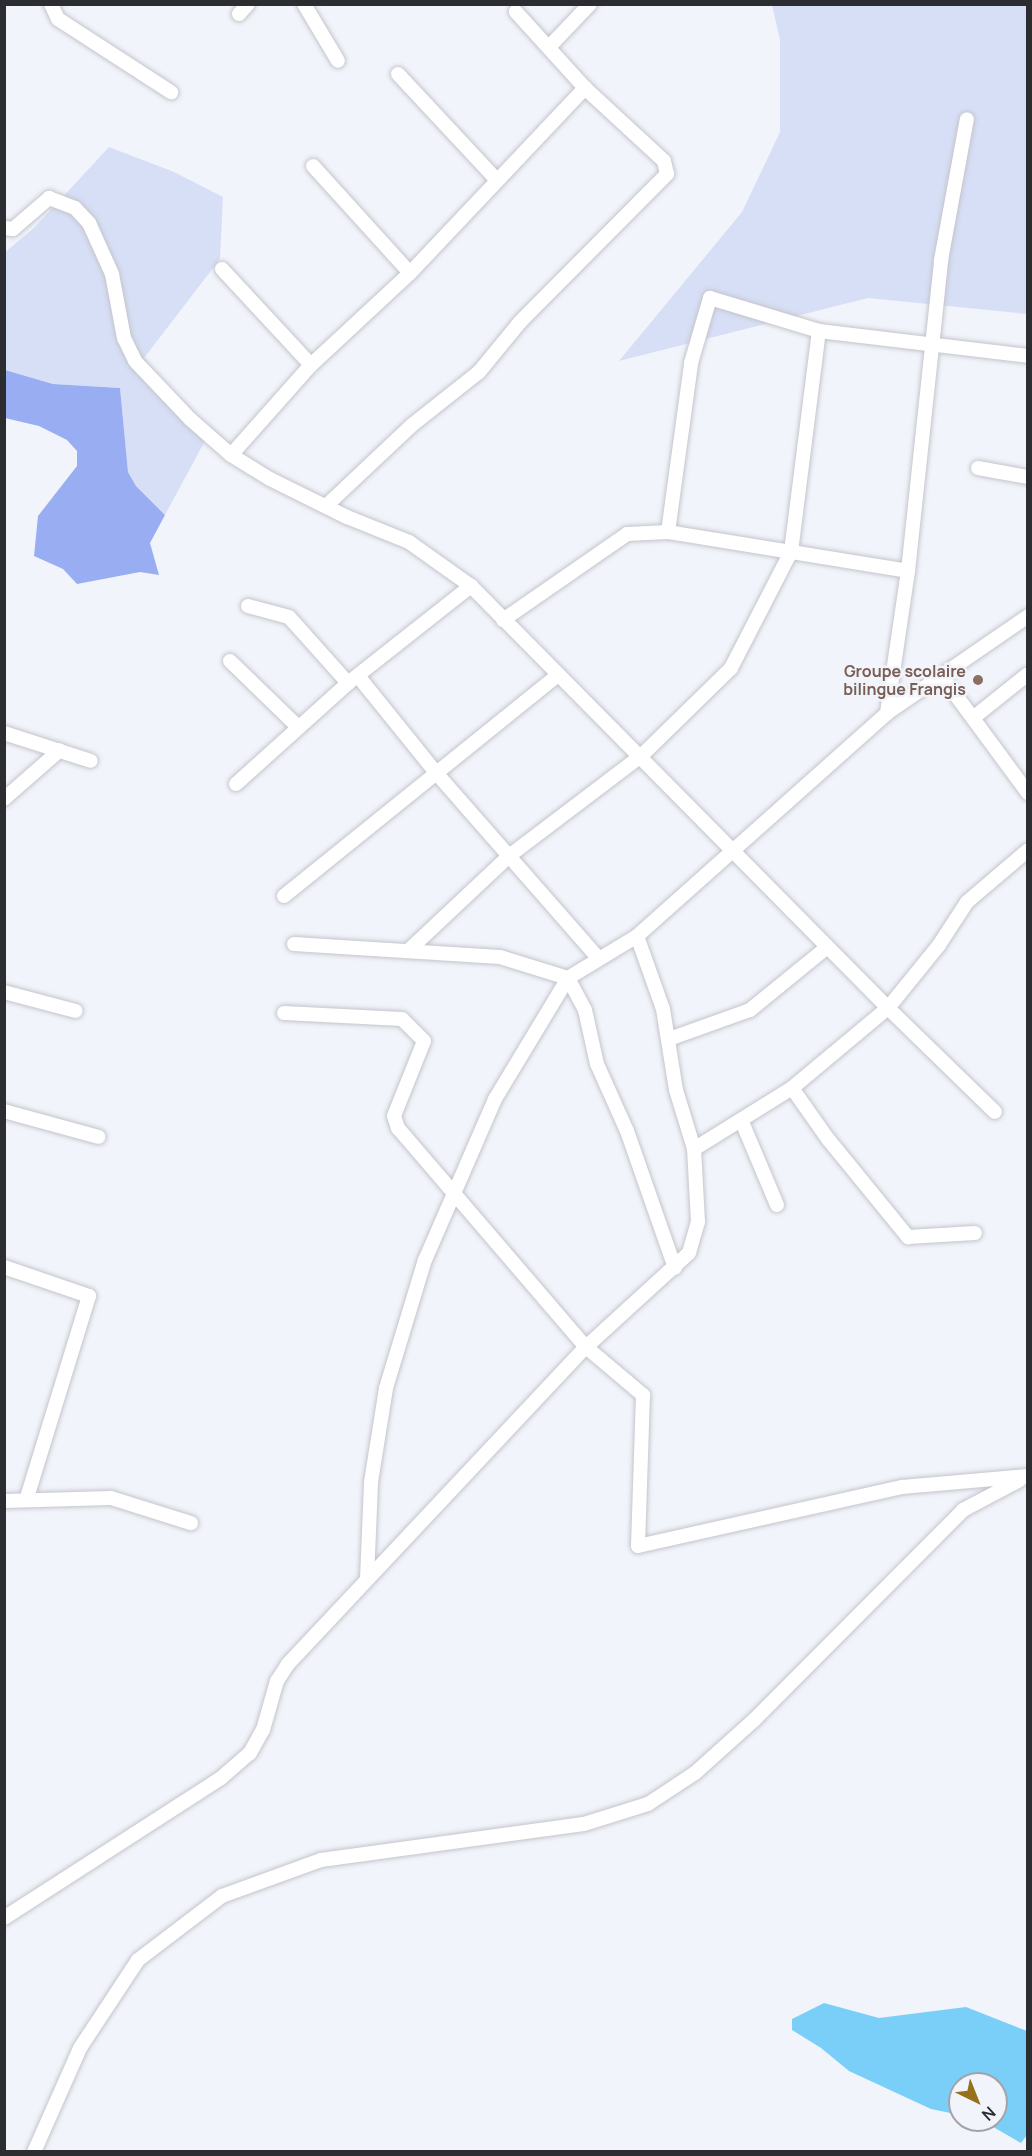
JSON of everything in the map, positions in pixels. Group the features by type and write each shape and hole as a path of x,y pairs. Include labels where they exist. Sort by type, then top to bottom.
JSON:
{"street":[{"path":"51,4 58,19 171,92"},
{"path":"304,4 338,61"},
{"path":"550,46 590,4"},
{"path":"326,506 412,425 479,372 520,322 666,174 664,161 585,88 550,46 516,12"},
{"path":"398,74 497,180"},
{"path":"231,455 311,365 410,273 585,88"},
{"path":"887,713 908,570 934,343 941,260 967,119"},
{"path":"313,166 410,273"},
{"path":"4,228 13,229 49,198 75,208 89,223 112,274 124,338 135,361 190,419 231,455 270,479 409,542 438,559 471,586 557,676 642,754 826,948 995,1112"},
{"path":"222,269 311,365"},
{"path":"668,532 691,363 710,298 819,331 1028,356"},
{"path":"410,949 509,856 642,754 731,669 791,552 819,331"},
{"path":"978,468 1028,477"},
{"path":"503,620 627,534 668,532 908,570"},
{"path":"236,784 353,680 471,586"},
{"path":"248,606 289,617 353,680 599,959"},
{"path":"367,1579 371,1482 386,1388 425,1260 495,1099 568,978 637,936 887,713 1028,616"},
{"path":"230,661 298,727"},
{"path":"973,718 1028,674"},
{"path":"942,675 1028,793"},
{"path":"284,896 438,775 557,676"},
{"path":"4,733 91,761"},
{"path":"4,799 60,750"},
{"path":"694,1149 741,1122 792,1088 888,1008 939,945 967,902 1028,850"},
{"path":"4,1918 221,1778 250,1753 263,1730 277,1681 288,1664 586,1347 689,1253 698,1222 694,1149 676,1090 669,1039 637,936"},
{"path":"294,944 410,949 500,957 568,978 585,1010 597,1064 627,1131 675,1268"},
{"path":"669,1039 750,1010 826,948"},
{"path":"4,992 76,1011"},
{"path":"284,1013 402,1019 424,1041 394,1116 398,1128 586,1347 643,1395 638,1545 902,1487 1028,1477"},
{"path":"792,1088 828,1139 908,1237 975,1233"},
{"path":"4,1111 99,1137"},
{"path":"741,1122 777,1205"},
{"path":"4,1267 89,1296 27,1498"},
{"path":"34,2151 80,2048 138,1960 222,1896 321,1860 579,1825 648,1804 695,1773 754,1720 963,1510 1028,1477"},
{"path":"4,1501 27,1498 111,1498 191,1523"}],"shaded area":[{"path":"772,5 1027,5 1027,314 868,298 619,361 742,212 780,132 780,40"},
{"path":"109,147 174,172 223,197 220,259 144,358 206,439 165,515 136,486 128,472 120,388 53,384 5,370 4,253 34,228"},
{"path":"5,370 53,384 120,388 128,472 136,486 165,515 150,543 159,575 140,572 77,584 63,569 34,556 38,516 77,466 77,451 67,440 39,426 5,418"},
{"path":"824,2003 879,2018 966,2007 1027,2031 1027,2135 1021,2143 1002,2132 1008,2132 1008,2072 948,2072 948,2113 931,2109 849,2071 821,2048 792,2030 792,2019"}],"place":[{"name":"Groupe scolaire bilingue Frangis","path":"978,680"}]}
